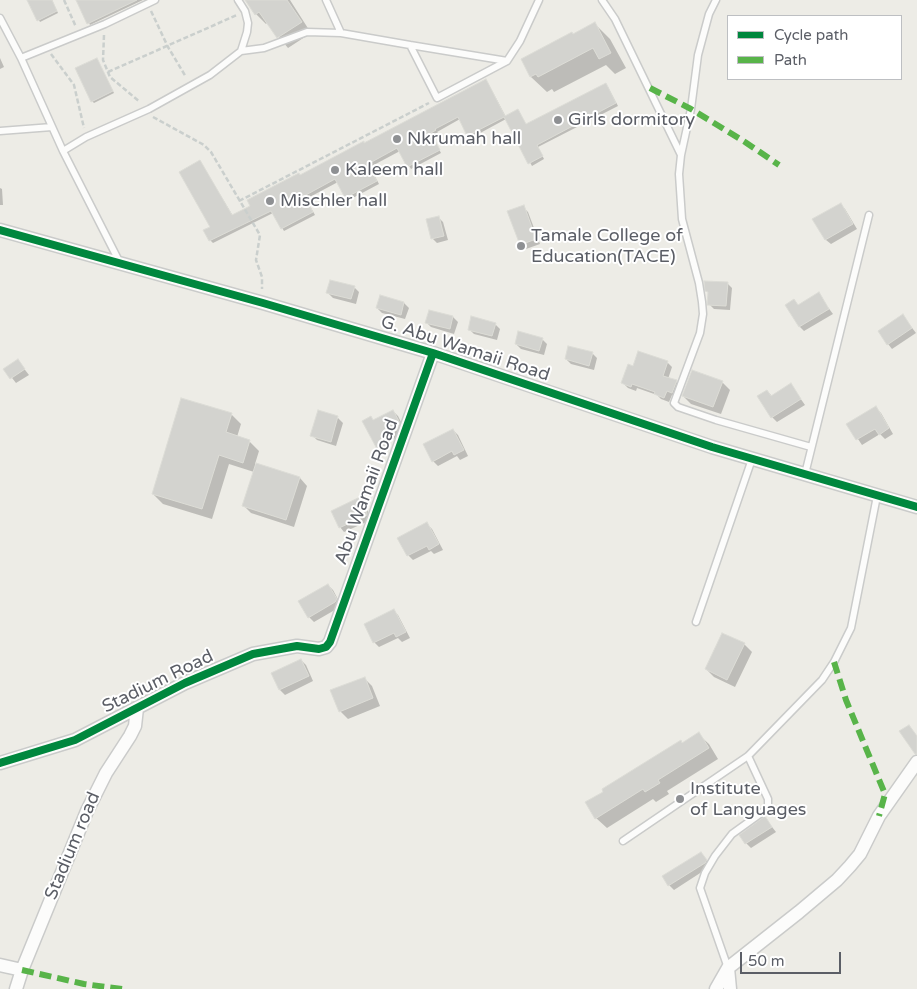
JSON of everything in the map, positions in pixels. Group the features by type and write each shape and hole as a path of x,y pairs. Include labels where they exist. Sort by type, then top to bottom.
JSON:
{"street":[{"name":"G. Abu Wamaii Road","path":"0,230 263,303 433,353 752,459 917,507"},
{"name":"Abu Wamaii Road","path":"330,642 433,353"},
{"name":"Stadium Road","path":"0,763 75,740 185,683 253,654 297,646 319,649 326,647 330,642"},
{"name":"Stadium road","path":"16,989 87,811 106,773 135,726 137,708"},
{"path":"716,989 728,968 799,912 837,880 850,866 860,854 879,816 917,762"},
{"path":"0,965 22,970"},
{"path":"728,968 730,989"}],"lane":[{"path":"21,58 105,24 155,0"},
{"path":"238,0 245,11 248,23 241,51"},
{"path":"326,0 341,32"},
{"path":"410,45 437,98 508,61 520,41 539,0"},
{"path":"602,0 619,28 650,88 681,155"},
{"path":"716,0 709,14 698,55 692,109 681,155 679,174 682,219 699,283 703,314 700,333 674,403 678,407 716,420 811,447"},
{"path":"0,18 21,58 63,151 120,263"},
{"path":"63,151 86,137 146,110 191,86 210,75 241,51 264,48 306,32 341,32 508,61"},
{"path":"0,131 52,126"},
{"path":"804,474 869,215"},
{"path":"696,622 752,459"},
{"path":"623,841 748,756 822,680 844,644 851,628 877,496"},
{"path":"728,968 700,888 710,864 732,834 768,806 768,799 748,756"}],"path":[{"path":"64,0 79,33"},
{"path":"147,3 168,46 191,86"},
{"path":"108,72 245,11"},
{"path":"105,24 103,56 113,81 146,110 208,149 260,235 256,260 262,277 263,303"},
{"path":"46,47 74,85 86,137"},
{"path":"239,200 437,98"}],"building":[{"path":"27,0 52,0 57,11 37,21"},
{"path":"76,0 137,0 87,24"},
{"path":"245,0 287,0 302,22 277,38 259,12 255,15"},
{"name":"Girls dormitory","path":"595,22 611,53 599,59 593,48 538,77 536,74 530,77 521,59"},
{"path":"97,58 113,91 91,102 75,68"},
{"path":"486,79 505,116 518,109 526,124 606,83 616,103 537,145 543,156 528,164 504,117 467,136 458,117 431,133 440,150 407,167 397,148 368,164 377,181 345,198 335,179 304,196 313,212 281,229 271,211 209,241 203,230 210,227 179,172 200,160 232,215 250,206 247,200 299,173 300,175 364,141 364,143"},
{"path":"841,203 853,224 825,240 812,219"},
{"path":"524,205 536,239 520,245 507,211"},
{"path":"439,216 444,236 431,239 426,219"},
{"path":"330,280 355,286 351,299 326,293"},
{"path":"704,281 728,282 726,306 707,305 708,292 705,291"},
{"path":"819,292 829,309 799,327 785,305 794,299 798,305"},
{"path":"380,295 404,302 401,315 376,308"},
{"path":"429,310 453,316 450,329 425,323"},
{"path":"903,314 912,328 887,345 878,331"},
{"path":"471,316 496,323 492,336 468,330"},
{"path":"518,331 543,338 539,351 515,344"},
{"path":"568,346 593,352 589,366 565,359"},
{"path":"638,351 668,361 663,376 677,380 672,393 667,391 664,398 654,394 655,392 632,384 631,387 621,383 628,364 633,366"},
{"path":"18,359 25,369 10,379 3,369"},
{"path":"692,370 723,381 713,407 682,396"},
{"path":"791,383 801,399 771,418 757,396 767,390 771,396"},
{"path":"181,398 232,413 226,432 250,440 243,463 219,455 202,509 152,494"},
{"path":"876,406 889,428 879,435 875,429 856,440 846,424"},
{"path":"318,410 338,416 331,442 310,436"},
{"path":"393,410 400,423 397,430 382,438 385,445 377,449 362,421 371,416 373,420"},
{"path":"453,429 464,450 454,455 452,451 432,462 423,444"},
{"path":"256,463 300,477 286,520 242,506"},
{"path":"360,497 367,515 339,528 331,511"},
{"path":"427,522 439,544 429,550 427,546 407,556 397,538"},
{"path":"328,584 337,599 308,618 298,601"},
{"path":"394,609 406,632 396,637 394,633 373,643 364,624"},
{"path":"722,633 745,643 727,680 705,669"},
{"path":"301,659 309,676 279,690 271,673"},
{"path":"365,677 373,698 339,712 330,690"},
{"path":"909,725 917,736 917,754 915,754 899,731"},
{"path":"699,732 709,748 658,780 660,783 645,792 643,789 595,819 585,802 603,792 602,789 681,740 682,743"},
{"path":"765,816 772,827 745,844 739,835"},
{"path":"701,852 707,860 705,863 668,886 662,876"}],"marked path":[{"path":"650,88 691,109 779,165"},
{"path":"834,662 846,700 885,794 879,816"},
{"path":"22,970 84,984 122,989"}],"cycle path":[{"path":"0,230 263,303 433,353 712,447 917,507"},
{"path":"0,763 75,740 185,683 253,654 297,646 319,649 326,647 330,642 433,353"}],"place":[{"name":"Girls dormitory","path":"558,120"},
{"name":"Nkrumah hall","path":"397,139"},
{"name":"Kaleem hall","path":"335,170"},
{"name":"Mischler hall","path":"270,201"},
{"name":"Tamale College of Education(TACE)","path":"521,246"},
{"name":"Institute of Languages","path":"680,799"}]}
